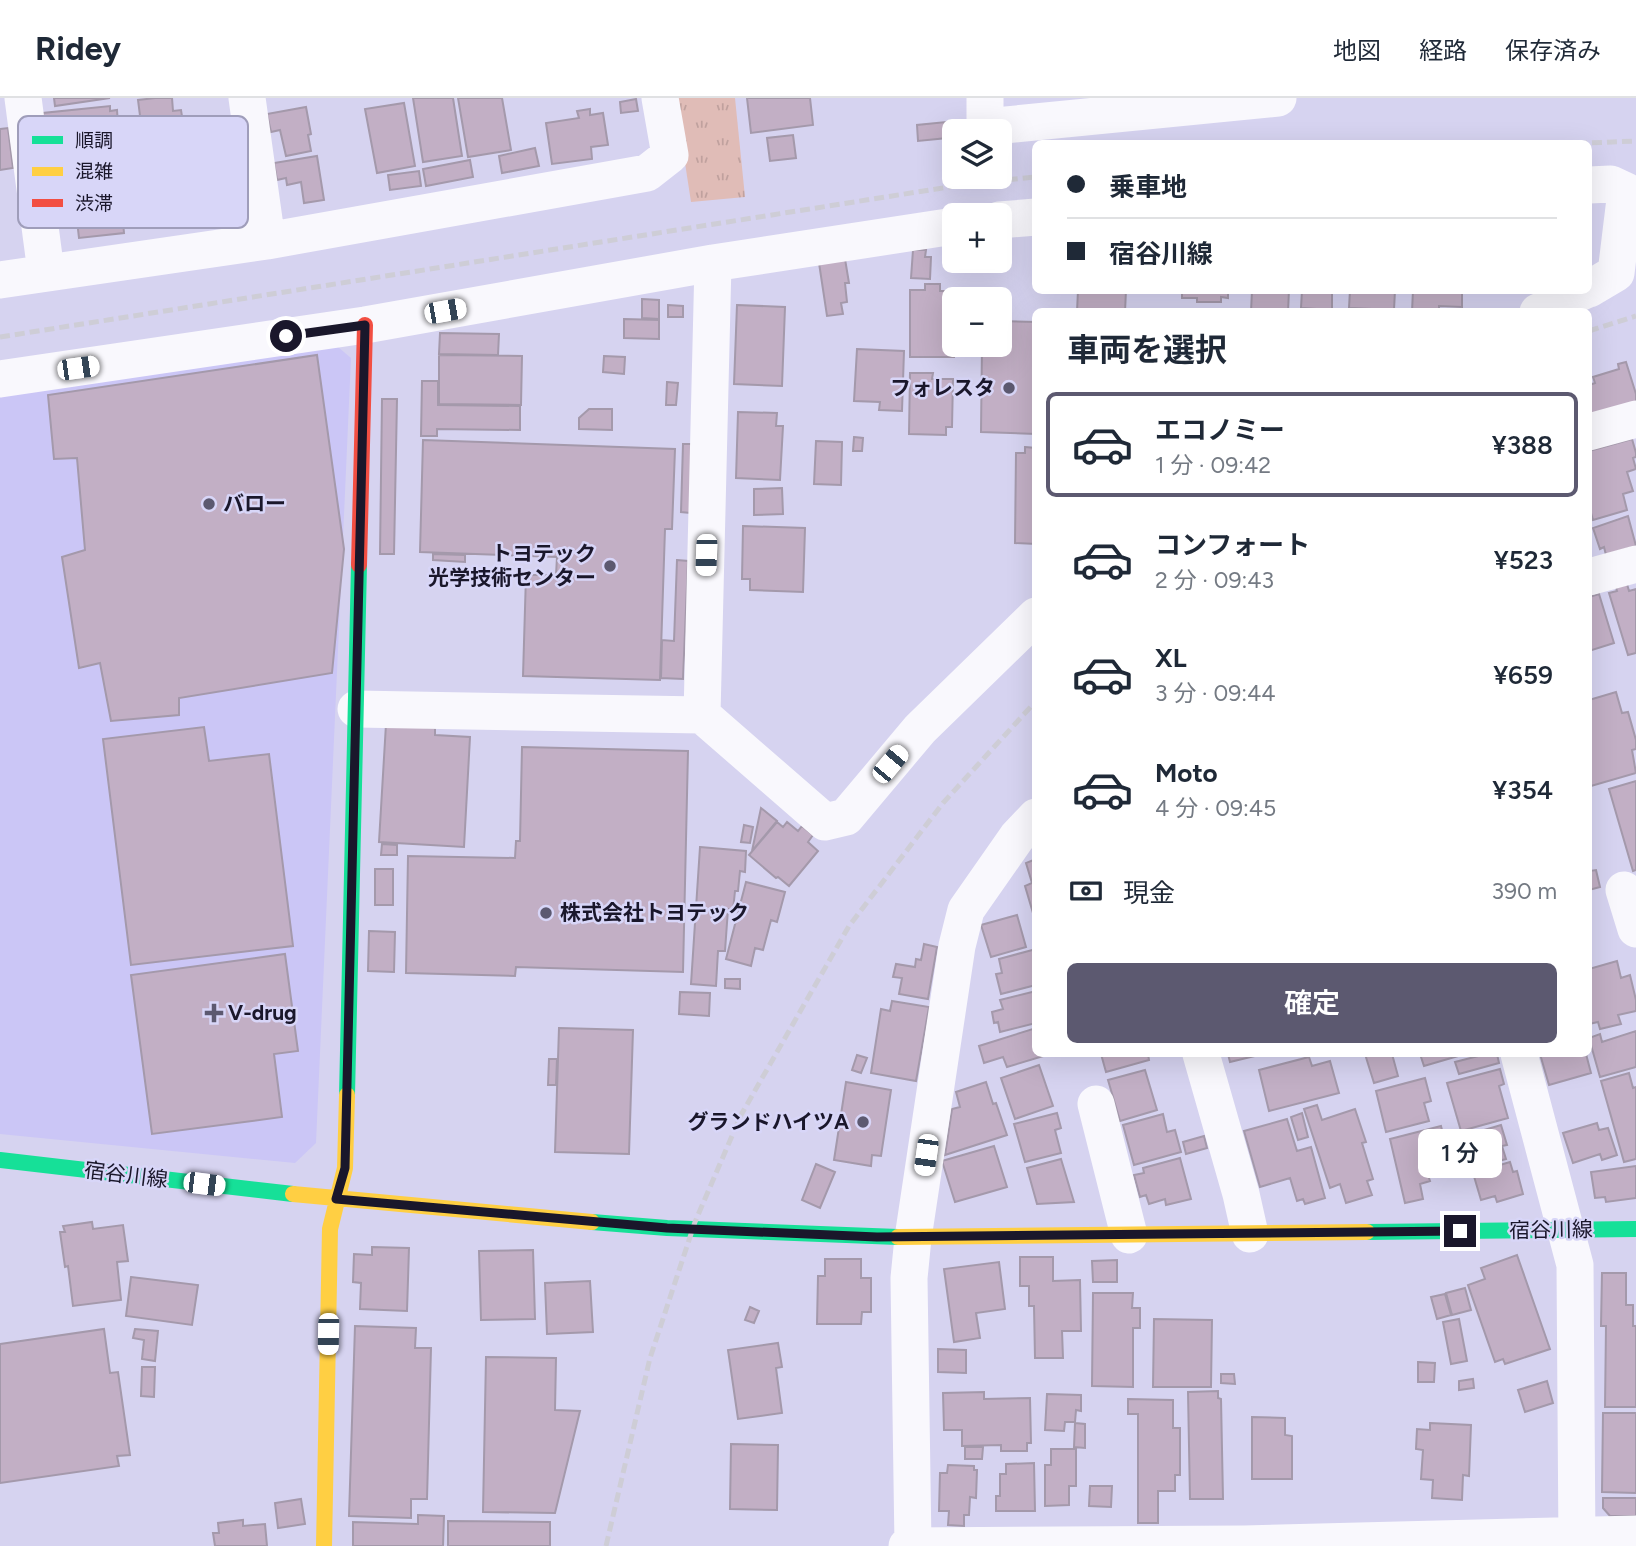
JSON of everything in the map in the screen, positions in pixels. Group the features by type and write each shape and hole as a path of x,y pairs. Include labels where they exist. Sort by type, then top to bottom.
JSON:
{"main road":[{"path":"324,1546 330,1228 345,1168 365,325"},
{"name":"宿谷川線","path":"0,1160 336,1199 667,1228 913,1238 1636,1229"}],"street":[{"path":"23,98 25,116"},
{"path":"247,98 267,241"},
{"path":"0,279 267,241 647,173 670,155 660,98"},
{"path":"985,98 985,127 1278,98"},
{"path":"1592,185 1611,184 1626,191 1616,273 1592,288"},
{"path":"1012,219 1032,217"},
{"path":"40,228 46,272"},
{"path":"0,379 365,325 713,263 942,228"},
{"path":"702,715 713,263"},
{"path":"1547,308 1579,294"},
{"path":"1592,431 1636,419"},
{"path":"1592,574 1636,564"},
{"path":"356,709 702,715 825,822 846,817 920,729 1032,620"},
{"path":"913,1546 909,1278 957,946 966,910 1017,837 1032,821"},
{"path":"1624,890 1636,929"},
{"path":"1202,1057 1250,1234"},
{"path":"1520,1057 1575,1265 1577,1541"},
{"path":"1096,1104 1129,1235"},
{"path":"907,1546 1577,1541 1636,1534"}],"shaded area":[{"path":"338,347 351,358 316,1143 295,1163 0,1134 0,394"}],"green space":[{"path":"675,98 735,98 745,197 691,202"}],"building":[{"path":"54,98 110,98 55,106"},
{"path":"172,98 173,111 181,110 182,116 140,116 138,100"},
{"path":"413,98 453,98 462,156 423,162"},
{"path":"458,98 502,98 511,150 468,157"},
{"path":"747,98 810,98 813,125 751,133"},
{"path":"636,99 638,111 621,113 620,102"},
{"path":"404,103 415,166 377,173 365,109"},
{"path":"110,106 110,111 117,110 117,116 43,116 43,113"},
{"path":"306,107 311,151 286,156 280,130 271,132 267,114"},
{"path":"590,109 590,115 603,113 608,145 591,147 592,159 552,164 546,123 579,118 577,111"},
{"path":"942,122 942,139 918,141 917,125"},
{"path":"8,128 13,168 0,170 0,129"},
{"path":"793,135 796,158 770,161 767,138"},
{"path":"535,148 539,166 502,173 499,156"},
{"path":"317,156 324,200 304,203 301,182 287,185 286,178 277,180 274,163"},
{"path":"470,160 473,177 426,186 423,169"},
{"path":"419,171 421,186 390,190 388,175"},
{"path":"78,228 124,228 124,233 79,238"},
{"path":"913,250 926,250 925,257 931,257 930,279 911,278"},
{"path":"845,259 849,283 845,283 847,302 841,303 843,314 827,316 819,263"},
{"path":"925,284 940,284 942,291 942,357 910,357 910,290 925,290"},
{"path":"1078,294 1126,294 1125,308 1077,308"},
{"path":"1182,294 1228,294 1228,298 1221,297 1221,302 1197,302 1197,298 1182,298"},
{"path":"1252,294 1289,294 1288,308 1251,308"},
{"path":"1302,294 1332,294 1332,308 1301,308"},
{"path":"1350,294 1395,294 1394,308 1349,308"},
{"path":"1413,294 1462,294 1462,307 1412,308"},
{"path":"642,299 659,300 659,319 642,318"},
{"path":"668,305 683,306 683,317 668,317"},
{"path":"737,305 785,307 782,386 734,384"},
{"path":"624,319 659,320 659,339 624,338"},
{"name":"フォレスタ","path":"1012,321 1032,322 1032,434 981,432 982,357 1012,357"},
{"path":"440,333 499,334 498,355 439,354"},
{"path":"857,349 904,351 902,411 879,410 880,402 854,401"},
{"name":"バロー","path":"317,355 344,549 332,673 179,698 179,715 111,721 100,663 79,668 62,557 85,550 77,458 54,459 48,395"},
{"path":"439,355 522,356 521,405 439,404"},
{"path":"604,356 625,357 624,374 603,372"},
{"path":"1626,362 1636,394 1636,406 1592,419 1592,384 1595,383 1593,377 1619,369 1618,364"},
{"path":"910,373 933,373 932,379 953,379 952,427 946,427 946,435 909,434"},
{"path":"422,381 438,381 438,405 520,406 520,430 437,429 437,436 421,436"},
{"path":"667,382 678,383 676,405 666,405"},
{"path":"382,399 397,399 394,554 380,554"},
{"path":"589,409 612,409 612,430 579,429 579,418"},
{"path":"738,412 777,413 776,426 783,426 780,480 736,478"},
{"path":"854,437 863,438 862,451 853,451"},
{"path":"1632,439 1636,453 1633,458 1636,469 1627,472 1633,491 1623,494 1627,510 1593,520 1592,516 1592,450"},
{"name":"トヨテック 光学技術センター","path":"423,440 675,449 672,529 665,529 660,680 523,676 526,575 556,575 557,557 420,552"},
{"path":"816,441 842,442 841,485 814,484"},
{"path":"683,444 692,444 690,513 681,512"},
{"path":"1025,447 1032,448 1032,544 1015,543 1016,453 1025,453"},
{"path":"782,488 783,514 754,515 754,489"},
{"path":"1628,516 1636,546 1606,555 1604,547 1600,549 1593,528"},
{"path":"743,526 805,528 803,592 750,590 750,579 742,579"},
{"path":"433,554 465,555 465,562 433,560"},
{"path":"677,560 688,561 683,679 661,678 662,640 674,641"},
{"path":"1627,584 1629,591 1636,589 1636,653 1628,655 1609,593 1617,591 1616,587"},
{"path":"1599,594 1614,643 1592,650 1592,596"},
{"path":"1616,692 1622,713 1628,712 1636,740 1636,749 1632,750 1636,773 1592,786 1592,699"},
{"path":"386,724 435,728 435,735 470,737 464,847 379,842"},
{"path":"204,727 209,761 269,754 293,946 131,965 103,739"},
{"name":"株式会社トヨテック","path":"522,747 688,751 683,972 516,967 515,976 406,973 408,856 515,858 516,841 520,841"},
{"path":"1636,781 1636,870 1633,871 1609,789"},
{"path":"761,808 777,821 752,851"},
{"path":"777,822 783,827 787,822 798,831 802,826 813,835 808,842 818,851 789,886 749,855"},
{"path":"744,825 753,827 750,843 741,842"},
{"path":"382,844 397,845 397,855 381,855"},
{"path":"700,847 746,851 745,872 740,871 733,910 728,909 725,951 718,951 716,986 691,984"},
{"path":"1032,861 1032,883 1026,863"},
{"path":"375,869 393,869 393,905 375,905"},
{"path":"1596,870 1600,887 1592,889 1592,871"},
{"path":"746,882 785,892 777,922 771,920 763,950 755,948 751,966 726,959"},
{"path":"1032,883 1032,910 1025,886"},
{"path":"1017,915 1026,947 991,957 981,925"},
{"path":"369,931 395,932 394,972 368,971"},
{"path":"924,944 937,947 928,999 899,994 902,978 893,977 896,964 915,967 916,959 921,960"},
{"path":"1032,950 1032,986 1001,994 996,974 1002,973 999,959"},
{"name":"V-drug","path":"285,954 298,1051 274,1054 282,1117 152,1134 131,975"},
{"path":"1617,961 1621,978 1630,975 1636,1011 1618,1015 1621,1024 1600,1029 1598,1022 1592,1023 1592,968"},
{"path":"725,979 740,979 740,989 725,988"},
{"path":"680,992 710,993 709,1016 679,1014"},
{"path":"1032,992 1032,1024 1000,1032 998,1022 994,1023 992,1012 1003,1009 1000,1000"},
{"path":"892,1001 929,1007 916,1081 871,1073 881,1009 890,1011"},
{"path":"559,1028 633,1030 629,1154 555,1152"},
{"path":"1032,1029 1032,1057 1040,1057 1007,1067 1003,1057 984,1063 979,1046"},
{"path":"1636,1031 1636,1067 1600,1077 1592,1049 1592,1037 1600,1034 1602,1042"},
{"path":"857,1055 867,1058 861,1073 852,1070"},
{"path":"1102,1057 1148,1057 1149,1060 1106,1072"},
{"path":"1229,1057 1251,1057 1230,1062"},
{"path":"1309,1057 1312,1066 1330,1061 1339,1093 1269,1111 1259,1070"},
{"path":"1366,1057 1393,1057 1398,1076 1374,1083"},
{"path":"1421,1057 1455,1057 1424,1066"},
{"path":"1474,1057 1498,1057 1499,1063 1459,1074 1455,1062"},
{"path":"1541,1057 1587,1057 1591,1073 1549,1085"},
{"path":"549,1059 557,1059 556,1085 548,1085"},
{"path":"1039,1065 1053,1106 1015,1119 1001,1078"},
{"path":"1500,1069 1504,1084 1499,1086 1508,1118 1461,1131 1447,1083"},
{"path":"1145,1070 1157,1110 1120,1121 1108,1080"},
{"path":"1629,1073 1633,1088 1636,1087 1636,1159 1624,1162 1601,1081"},
{"path":"1425,1078 1431,1101 1424,1103 1429,1121 1386,1132 1376,1091"},
{"name":"グランドハイツA","path":"846,1082 891,1090 881,1156 872,1155 871,1166 834,1160"},
{"path":"986,1082 1007,1135 945,1155 952,1109 960,1107 956,1092"},
{"path":"1317,1105 1322,1120 1355,1109 1366,1142 1362,1143 1373,1179 1367,1181 1372,1195 1346,1203 1340,1184 1330,1188 1304,1109"},
{"path":"1057,1113 1061,1128 1055,1130 1061,1153 1025,1162 1014,1124"},
{"path":"1302,1113 1308,1137 1298,1140 1291,1117"},
{"path":"1163,1114 1167,1132 1175,1130 1181,1152 1134,1165 1123,1125"},
{"path":"1287,1119 1297,1151 1311,1147 1325,1198 1305,1204 1303,1199 1297,1201 1290,1178 1260,1187 1244,1131"},
{"path":"1597,1123 1599,1130 1608,1128 1617,1155 1602,1160 1600,1154 1573,1163 1563,1133"},
{"path":"1501,1125 1507,1145 1502,1146 1506,1159 1473,1168 1464,1136"},
{"path":"1441,1126 1451,1166 1427,1172 1430,1181 1420,1184 1423,1199 1405,1203 1390,1139"},
{"path":"1204,1136 1207,1148 1186,1154 1183,1142"},
{"path":"994,1146 1007,1187 955,1202 942,1161"},
{"path":"1180,1158 1191,1199 1166,1205 1165,1199 1149,1204 1146,1195 1140,1197 1134,1175 1144,1173 1143,1168"},
{"path":"1061,1159 1074,1202 1037,1204 1027,1168"},
{"path":"1510,1162 1513,1172 1517,1171 1523,1194 1497,1202 1495,1196 1481,1200 1473,1173"},
{"path":"816,1164 835,1172 820,1208 802,1200"},
{"path":"1636,1166 1636,1198 1606,1202 1605,1197 1595,1198 1591,1172"},
{"path":"92,1222 93,1229 123,1225 128,1261 117,1262 121,1300 73,1306 60,1232 65,1232 63,1226"},
{"path":"372,1247 409,1248 407,1311 360,1309 361,1283 353,1282 354,1254 372,1255"},
{"path":"533,1250 535,1319 481,1320 479,1251"},
{"path":"1517,1255 1550,1349 1505,1364 1503,1359 1495,1362 1468,1285 1485,1279 1481,1268"},
{"path":"1020,1257 1053,1257 1053,1281 1080,1280 1081,1331 1062,1331 1063,1358 1035,1358 1034,1306 1029,1306 1029,1286 1020,1286"},
{"path":"825,1259 861,1259 861,1278 871,1278 871,1312 862,1312 861,1324 817,1324 818,1276 825,1276"},
{"path":"1117,1260 1117,1282 1093,1282 1092,1261"},
{"path":"999,1262 1005,1309 976,1313 980,1338 954,1342 944,1269"},
{"path":"1602,1273 1626,1273 1626,1305 1633,1305 1633,1326 1636,1326 1636,1407 1605,1407 1606,1326 1601,1326"},
{"path":"131,1277 198,1285 192,1325 126,1316"},
{"path":"590,1281 593,1332 547,1334 545,1283"},
{"path":"1465,1288 1471,1310 1452,1315 1446,1293"},
{"path":"1093,1293 1133,1293 1132,1308 1140,1308 1140,1328 1133,1328 1133,1387 1092,1386"},
{"path":"1445,1294 1451,1315 1437,1319 1431,1297"},
{"path":"750,1307 759,1311 754,1323 745,1320"},
{"path":"1154,1319 1212,1320 1211,1387 1153,1387"},
{"path":"1459,1319 1467,1361 1451,1364 1443,1322"},
{"path":"355,1326 416,1328 415,1348 431,1348 427,1499 411,1499 411,1518 349,1516"},
{"path":"104,1329 110,1373 118,1372 130,1455 117,1456 119,1466 0,1483 0,1344"},
{"path":"135,1329 158,1331 155,1361 142,1359 144,1340 133,1338"},
{"path":"778,1343 782,1367 776,1368 782,1413 738,1419 728,1350"},
{"path":"938,1349 966,1350 966,1373 938,1372"},
{"path":"486,1357 556,1358 555,1410 580,1411 555,1513 483,1512"},
{"path":"1418,1362 1435,1363 1434,1382 1418,1382"},
{"path":"142,1367 155,1367 154,1397 141,1396"},
{"path":"1221,1374 1234,1374 1235,1384 1221,1383"},
{"path":"1473,1379 1474,1388 1459,1390 1459,1381"},
{"path":"1547,1381 1553,1403 1525,1412 1518,1390"},
{"path":"1218,1391 1218,1398 1221,1399 1223,1499 1190,1499 1188,1392"},
{"path":"984,1392 984,1399 1030,1398 1031,1443 1027,1443 1027,1451 1001,1451 1001,1445 962,1446 962,1430 944,1430 943,1393"},
{"path":"1047,1394 1081,1395 1081,1411 1076,1410 1075,1422 1065,1422 1064,1431 1045,1430"},
{"path":"1128,1399 1173,1400 1173,1428 1180,1428 1180,1475 1175,1475 1175,1491 1158,1491 1158,1523 1138,1523 1138,1414 1128,1414"},
{"path":"1603,1413 1636,1413 1636,1493 1602,1492"},
{"path":"1252,1417 1285,1418 1285,1435 1292,1436 1292,1479 1252,1479"},
{"path":"1075,1423 1085,1424 1085,1448 1074,1447"},
{"path":"1430,1423 1471,1425 1469,1476 1463,1475 1462,1500 1432,1498 1433,1480 1421,1479 1423,1450 1416,1449 1417,1429 1430,1430"},
{"path":"731,1444 778,1445 777,1510 730,1509"},
{"path":"965,1447 983,1447 982,1459 965,1459"},
{"path":"1051,1449 1076,1449 1076,1486 1069,1486 1069,1505 1045,1506 1045,1465 1051,1465"},
{"path":"1034,1463 1035,1511 996,1511 996,1496 1000,1496 1000,1474 1006,1474 1006,1464"},
{"path":"948,1465 974,1466 974,1470 977,1470 976,1498 970,1497 969,1515 964,1515 964,1526 948,1525 949,1511 939,1511 940,1473 947,1473"},
{"path":"1090,1486 1112,1486 1111,1507 1089,1506"},
{"path":"1603,1498 1636,1498 1636,1516 1610,1516 1603,1508"},
{"path":"301,1499 305,1524 278,1528 275,1503"},
{"path":"418,1515 444,1516 443,1546 353,1546 353,1522 418,1524"},
{"path":"243,1520 243,1526 265,1524 267,1546 215,1546 213,1533 219,1533 218,1523"},
{"path":"448,1521 550,1522 550,1546 448,1546"}],"railway":[{"path":"1592,143 1636,141"},
{"path":"0,337 974,183 1032,177"},
{"path":"1592,330 1636,316"},
{"path":"606,1546 650,1358 695,1222 741,1115 849,926 943,803 1032,705"}],"traffic: fast":[{"path":"347,1095 359,565"},
{"path":"0,1160 293,1194"},
{"path":"592,1222 667,1228 898,1237"},
{"path":"1367,1232 1636,1229"}],"traffic: slow":[{"path":"324,1546 330,1229 345,1168 347,1095"},
{"path":"293,1194 592,1222"},
{"path":"898,1237 1367,1232"}],"traffic: jam":[{"path":"359,565 365,325"}],"place":[{"name":"フォレスタ","path":"1009,388"},
{"name":"バロー","path":"209,504"},
{"name":"トヨテック 光学技術センター","path":"610,566"},
{"name":"株式会社トヨテック","path":"546,913"},
{"name":"V-drug","path":"214,1013"},
{"name":"グランドハイツA","path":"863,1122"}],"route":[{"path":"286,336 365,325 345,1168 336,1199 667,1228 877,1237 1460,1231"}]}
